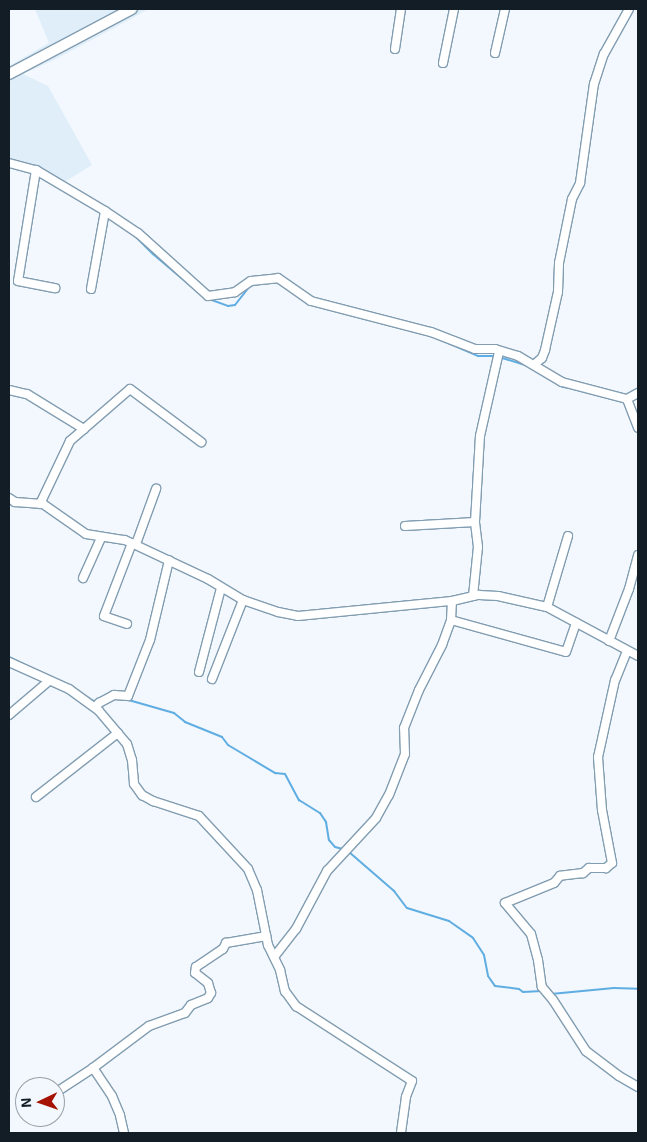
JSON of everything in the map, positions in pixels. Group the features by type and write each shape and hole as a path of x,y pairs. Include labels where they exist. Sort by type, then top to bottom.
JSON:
{"highway":[{"path":"9,74 132,9"}],"street":[{"path":"395,49 401,9"},
{"path":"443,63 454,9"},
{"path":"495,53 505,9"},
{"path":"535,364 542,358 545,350 558,292 559,263 572,199 580,183 594,84 604,54 629,9"},
{"path":"9,163 36,170 105,210 138,233 208,296 235,292 251,281 278,278 311,301 431,332 475,349 495,349 499,352 518,356 535,364 562,382 627,398 638,393"},
{"path":"36,170 18,281 55,288"},
{"path":"91,289 105,210"},
{"path":"473,596 478,547 475,522 480,436 499,352"},
{"path":"40,504 70,441 130,389 201,442"},
{"path":"9,390 27,394 84,429"},
{"path":"627,398 638,428"},
{"path":"127,624 104,616 156,489"},
{"path":"9,498 15,502 40,504 86,534 134,543 208,579 242,600 260,608 298,616 452,601 473,596 498,596 547,607 638,656"},
{"path":"405,526 475,522"},
{"path":"547,607 568,536"},
{"path":"83,578 101,538"},
{"path":"610,641 629,590 638,555"},
{"path":"95,708 99,702 114,695 128,696 150,640 169,560"},
{"path":"199,672 221,588"},
{"path":"629,590 638,592"},
{"path":"212,680 242,600"},
{"path":"274,957 296,929 327,871 376,818 389,795 404,754 404,728 419,690 442,645 451,620 452,601"},
{"path":"451,620 566,652 576,623"},
{"path":"627,651 615,680 598,758 602,810 612,863 606,868 589,868 583,873 560,876 554,882 505,903 531,934 538,960 542,988 553,1000 586,1050 619,1076 638,1087"},
{"path":"9,662 69,689 95,708 127,744 132,760 134,784 142,796 199,816 248,868 257,890 266,936 280,970 285,991 296,1006 412,1081 406,1097 401,1133"},
{"path":"9,715 49,681"},
{"path":"36,797 118,733"},
{"path":"65,1087 94,1068 149,1026 185,1013 191,1005 208,998 211,993 208,984 195,972 196,966 224,949 226,943 266,936"},
{"path":"94,1068 112,1096 120,1115 124,1133"}],"shaded area":[{"path":"35,9 149,9 56,59 23,74 48,86 92,165 61,184 9,161 9,66 49,43"}],"waterway":[{"path":"44,179 92,207"},
{"path":"135,236 199,293"},
{"path":"209,299 228,306 235,305 250,286 258,284"},
{"path":"441,340 478,356 495,356"},
{"path":"499,357 528,366"},
{"path":"543,375 563,387 570,388"},
{"path":"9,657 36,670"},
{"path":"76,690 97,703"},
{"path":"125,699 174,713 185,722 222,737 228,745 275,773 285,774 299,800 320,813 326,822 329,840 335,847 343,849"},
{"path":"349,852 394,891 407,908 449,921 473,938 484,955 488,976 495,986 519,989 523,992 542,991"},
{"path":"551,994 614,988 638,989"}]}
